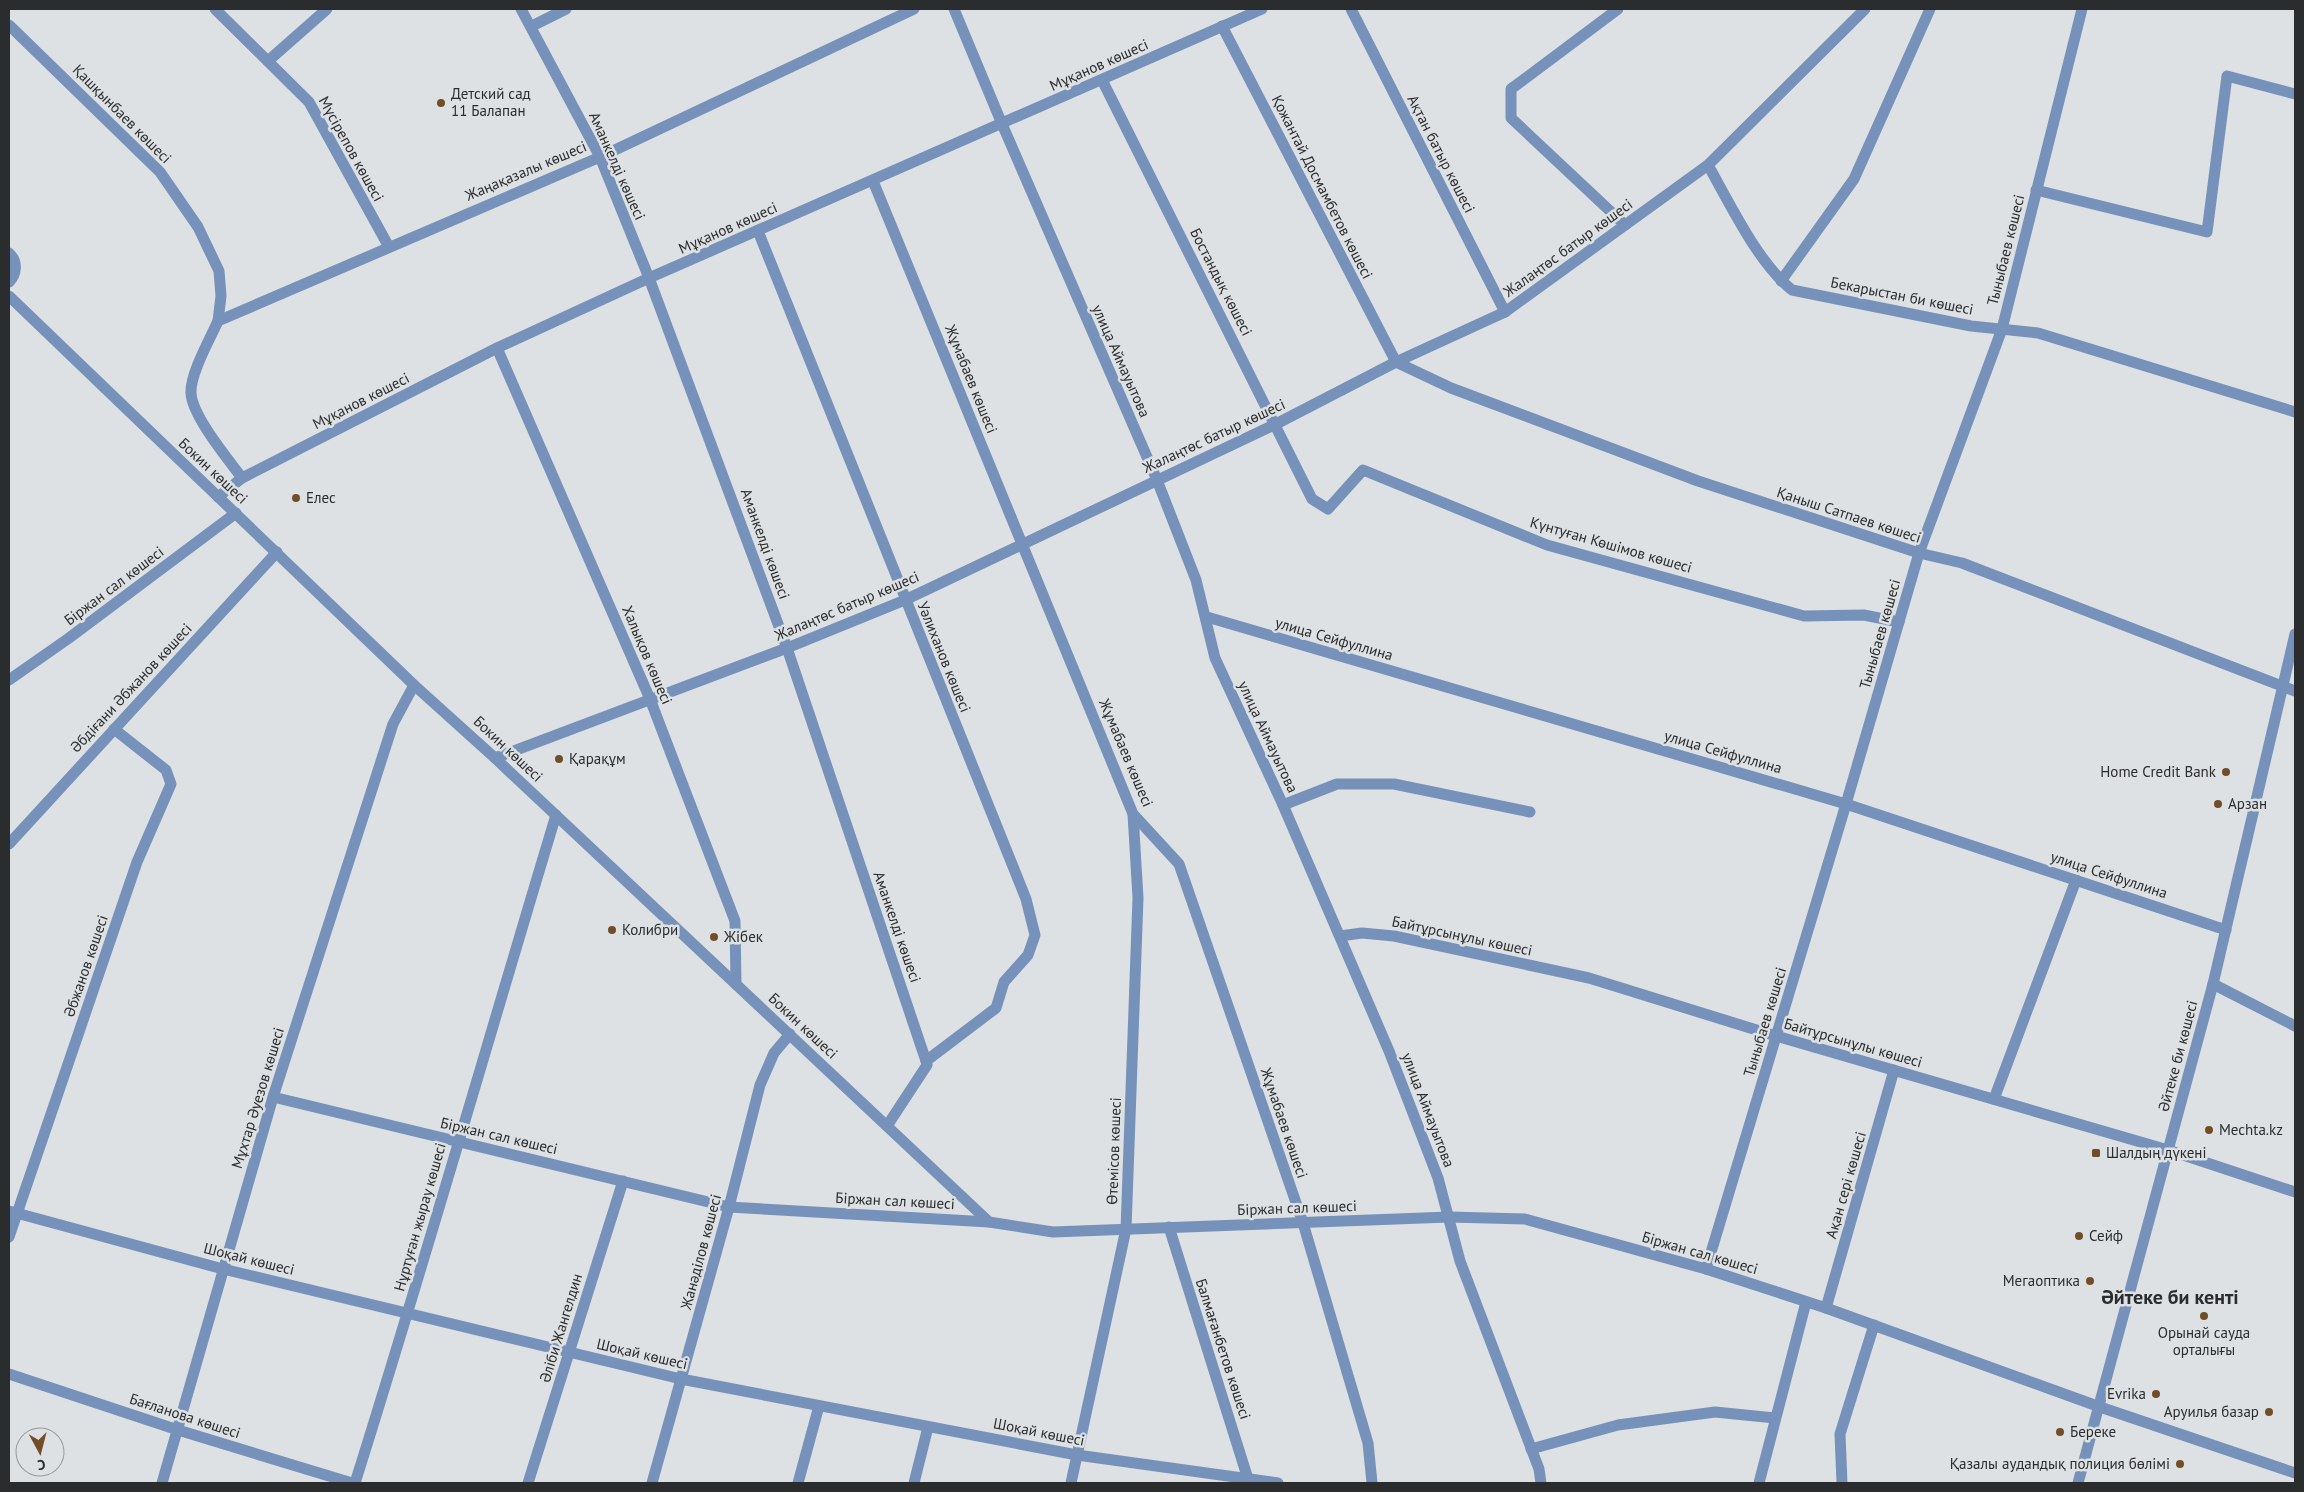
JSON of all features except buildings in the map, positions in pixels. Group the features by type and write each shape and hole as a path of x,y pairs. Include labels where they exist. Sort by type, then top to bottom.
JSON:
{"street":[{"name":"Мүсірепов көшесі","path":"216,9 309,102 388,247"},
{"path":"268,61 327,9"},
{"name":"Аманкелді көшесі","path":"521,9 532,26 600,156 649,278 787,648 926,1061"},
{"path":"532,26 566,9"},
{"name":"Жаңақазалы көшесі","path":"218,321 600,156 914,9"},
{"name":"улица Аймауытова","path":"954,9 1157,480 1196,580 1215,658 1283,804 1400,1078 1438,1178 1460,1261 1531,1449 1541,1483"},
{"name":"Мұқанов көшесі","path":"218,497 242,478 497,348 649,278 1262,9"},
{"name":"Ақтан батыр көшесі","path":"1351,9 1505,312"},
{"path":"1618,9 1511,88 1511,118 1625,225"},
{"name":"Жалаңтөс батыр көшесі","path":"495,758 787,648 904,600 1276,424 1396,362 1505,312 1708,166 1865,9"},
{"path":"1781,281 1854,178 1930,9"},
{"name":"Тыныбаев көшесі","path":"1706,1269 1846,804 1919,553 2002,329 2082,9"},
{"name":"Қашқынбаев көшесі","path":"9,25 160,172 198,227 219,271 221,296 218,321"},
{"name":"Қожантай Досмамбетов көшесі","path":"1222,26 1396,362"},
{"path":"2036,190 2206,232 2227,76 2295,94"},
{"name":"Бостандық көшесі","path":"1102,80 1312,499"},
{"name":"Бекарыстан би көшесі","path":"1708,166 1749,236 1781,281 1792,290 1970,326 2038,334 2295,412"},
{"name":"Жұмабаев көшесі","path":"873,181 1133,814 1179,864 1303,1223 1368,1443 1372,1483"},
{"name":"Уәлиханов көшесі","path":"758,231 904,600 1026,899 1034,935 1028,955 1004,982 996,1008 926,1061"},
{"path":"9,253 13,257 16,269 9,282"},
{"name":"Бокин көшесі","path":"9,296 414,685 495,758 989,1222"},
{"path":"218,321 193,380 191,394 197,411 216,444 242,478"},
{"name":"Халықов көшесі","path":"497,348 650,699 735,921 736,984"},
{"name":"Қаныш Сатпаев көшесі","path":"1396,362 1451,388 1698,481 1919,553 1962,563 2295,691"},
{"name":"Күнтуған Көшімов көшесі","path":"1312,499 1328,509 1363,470 1547,545 1804,616 1864,615 1899,622"},
{"name":"Біржан сал көшесі","path":"9,680 69,638 236,513"},
{"name":"Әбдіғани Әбжанов көшесі","path":"9,844 277,552"},
{"name":"улица Сейфуллина","path":"1206,617 1846,804 2226,930"},
{"name":"Әйтеке би көшесі","path":"2078,1483 2213,984 2295,634"},
{"name":"Мұхтар Әуезов көшесі","path":"162,1483 273,1097 393,724 414,685"},
{"name":"Әбжанов көшесі","path":"9,1237 12,1212 137,862 170,784 166,770 114,729"},
{"path":"1283,804 1337,784 1394,784 1530,812"},
{"name":"Өтемісов көшесі","path":"1071,1483 1126,1229 1138,898 1133,814"},
{"name":"Нұртуған жырау көшесі","path":"354,1483 409,1313 556,815"},
{"path":"1994,1100 2076,880"},
{"name":"Байтұрсынұлы көшесі","path":"1340,936 1362,933 1394,936 1589,978 1776,1036 2168,1150 2295,1192"},
{"path":"2213,984 2294,1021"},
{"name":"Жанәділов көшесі","path":"652,1483 729,1207 760,1085 774,1053 790,1034"},
{"path":"887,1126 927,1065 926,1061"},
{"name":"Ақан сері көшесі","path":"1826,1308 1894,1070"},
{"name":"Біржан сал көшесі","path":"273,1097 729,1207 989,1222 1053,1232 1449,1217 1525,1219 1706,1269 1826,1308 2100,1407 2295,1473"},
{"name":"Әліби Жангелдин","path":"528,1483 623,1181"},
{"name":"Шоқай көшесі","path":"12,1212 223,1269 681,1379 1077,1456 1278,1483"},
{"name":"Балмағанбетов көшесі","path":"1169,1228 1248,1479"},
{"path":"1759,1483 1806,1302"},
{"path":"1842,1483 1840,1434 1874,1325"},
{"name":"Бағланова көшесі","path":"9,1374 178,1430 354,1483"},
{"path":"798,1483 818,1406"},
{"path":"1531,1449 1618,1425 1715,1412 1775,1418"},
{"path":"914,1483 928,1427"}],"place":[{"name":"Детский сад 11 Балапан","path":"441,103"},
{"name":"Елес","path":"296,498"},
{"name":"Қарақұм","path":"559,759"},
{"name":"Home Credit Bank","path":"2226,772"},
{"name":"Арзан","path":"2218,804"},
{"name":"Колибри","path":"612,930"},
{"name":"Жібек","path":"714,937"},
{"name":"Mechta.kz","path":"2209,1130"},
{"name":"Шалдың дүкені","path":"2096,1153"},
{"name":"Сейф","path":"2079,1236"},
{"name":"Мегаоптика","path":"2090,1281"},
{"name":"Орынай сауда орталығы","path":"2204,1316"},
{"name":"Evrika","path":"2156,1394"},
{"name":"Аруилья базар","path":"2269,1412"},
{"name":"Береке","path":"2060,1432"},
{"name":"Қазалы аудандық полиция бөлімі","path":"2180,1464"}],"district":[{"name":"Әйтеке би кенті","path":"2170,1297"}]}
